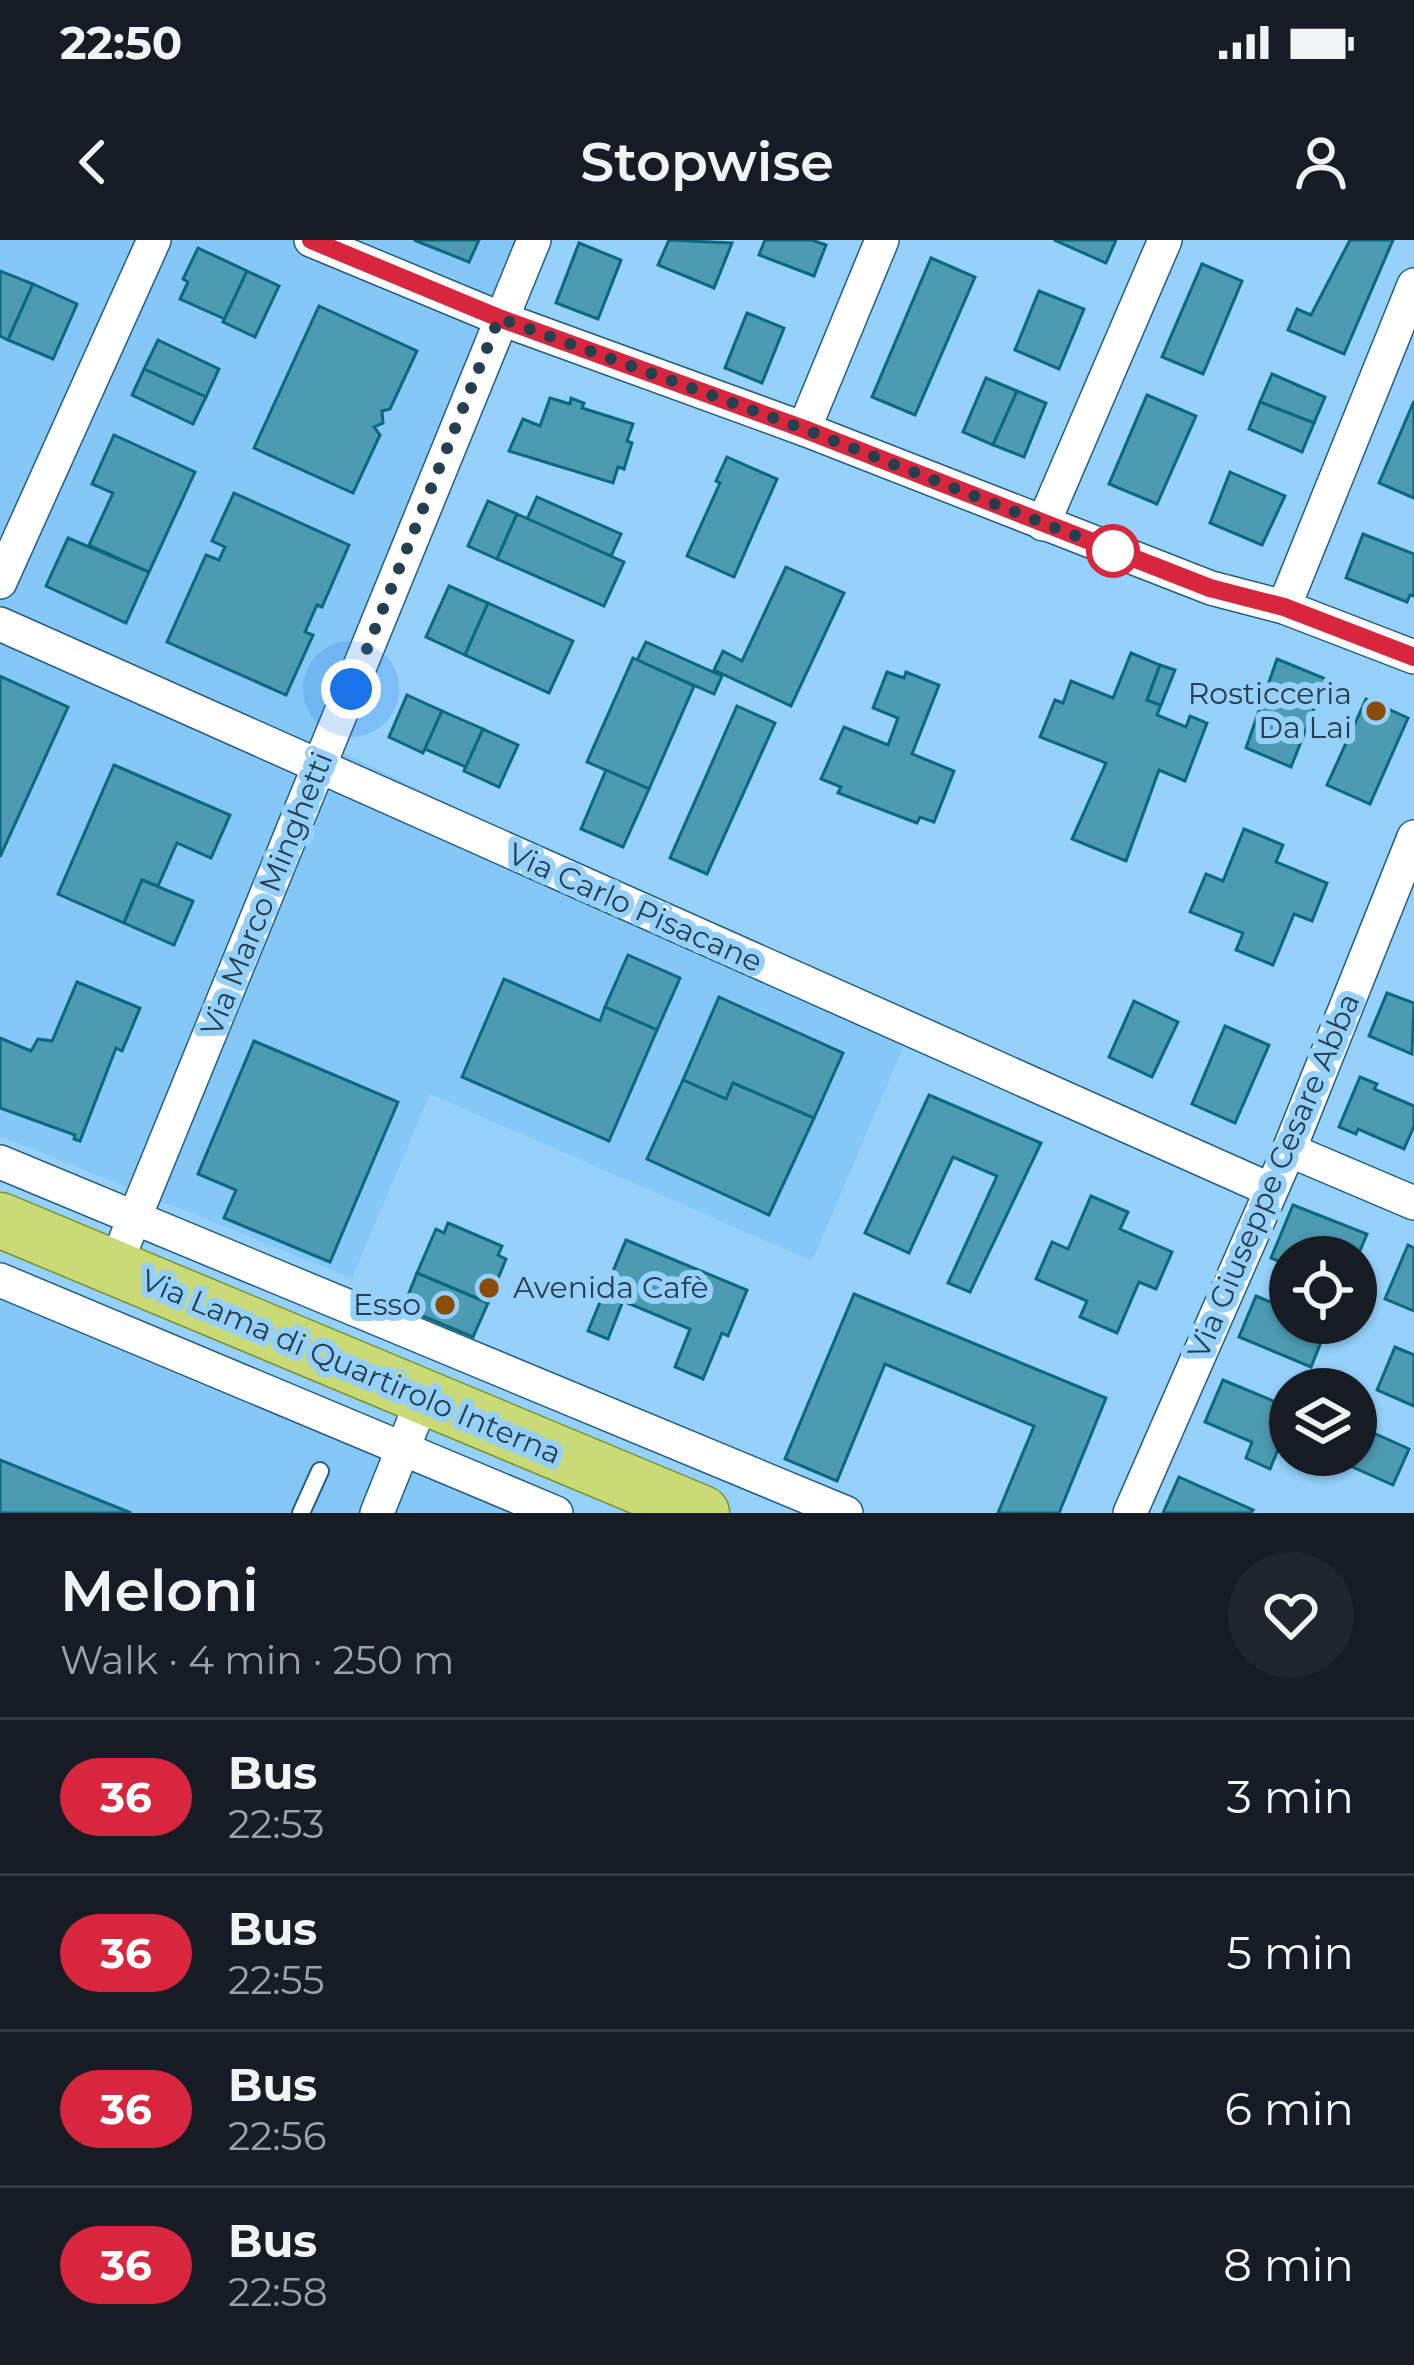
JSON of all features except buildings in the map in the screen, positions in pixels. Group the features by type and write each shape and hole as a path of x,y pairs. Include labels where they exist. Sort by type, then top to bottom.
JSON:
{"main road":[{"name":"Via Lama di Quartirolo Interna","path":"0,1220 701,1513"}],"street":[{"path":"0,582 154,240"},
{"path":"311,240 499,318 804,429 1210,588 1284,607 1414,657"},
{"name":"Via Marco Minghetti","path":"114,1268 534,240"},
{"path":"804,429 882,240"},
{"path":"1043,524 1166,240"},
{"path":"1284,607 1414,285"},
{"name":"Via Carlo Pisacane","path":"0,625 1270,1190"},
{"name":"Via Giuseppe Cesare Abba","path":"1130,1513 1289,1150 1414,837"},
{"path":"1289,1150 1414,1203"},
{"path":"0,1162 846,1513"},
{"path":"0,1280 556,1513"},
{"path":"377,1513 424,1396"},
{"path":"578,1405 607,1474"}],"lane":[{"path":"302,1513 320,1471"}],"shaded area":[{"path":"0,240 524,240 338,750 911,1029 812,1261 430,1094 352,1278 0,1136"},
{"path":"0,1282 544,1513 0,1513"}],"bus line":[{"name":"36","path":"311,240 499,318 804,429 1210,588 1284,607 1414,657"}],"place":[{"name":"Rosticceria Da Lai","path":"1376,711"},
{"name":"Avenida Cafè","path":"489,1288"},
{"name":"Esso","path":"445,1305"}],"route":[{"path":"351,689 499,318 804,429 1127,556 1113,551"}]}
